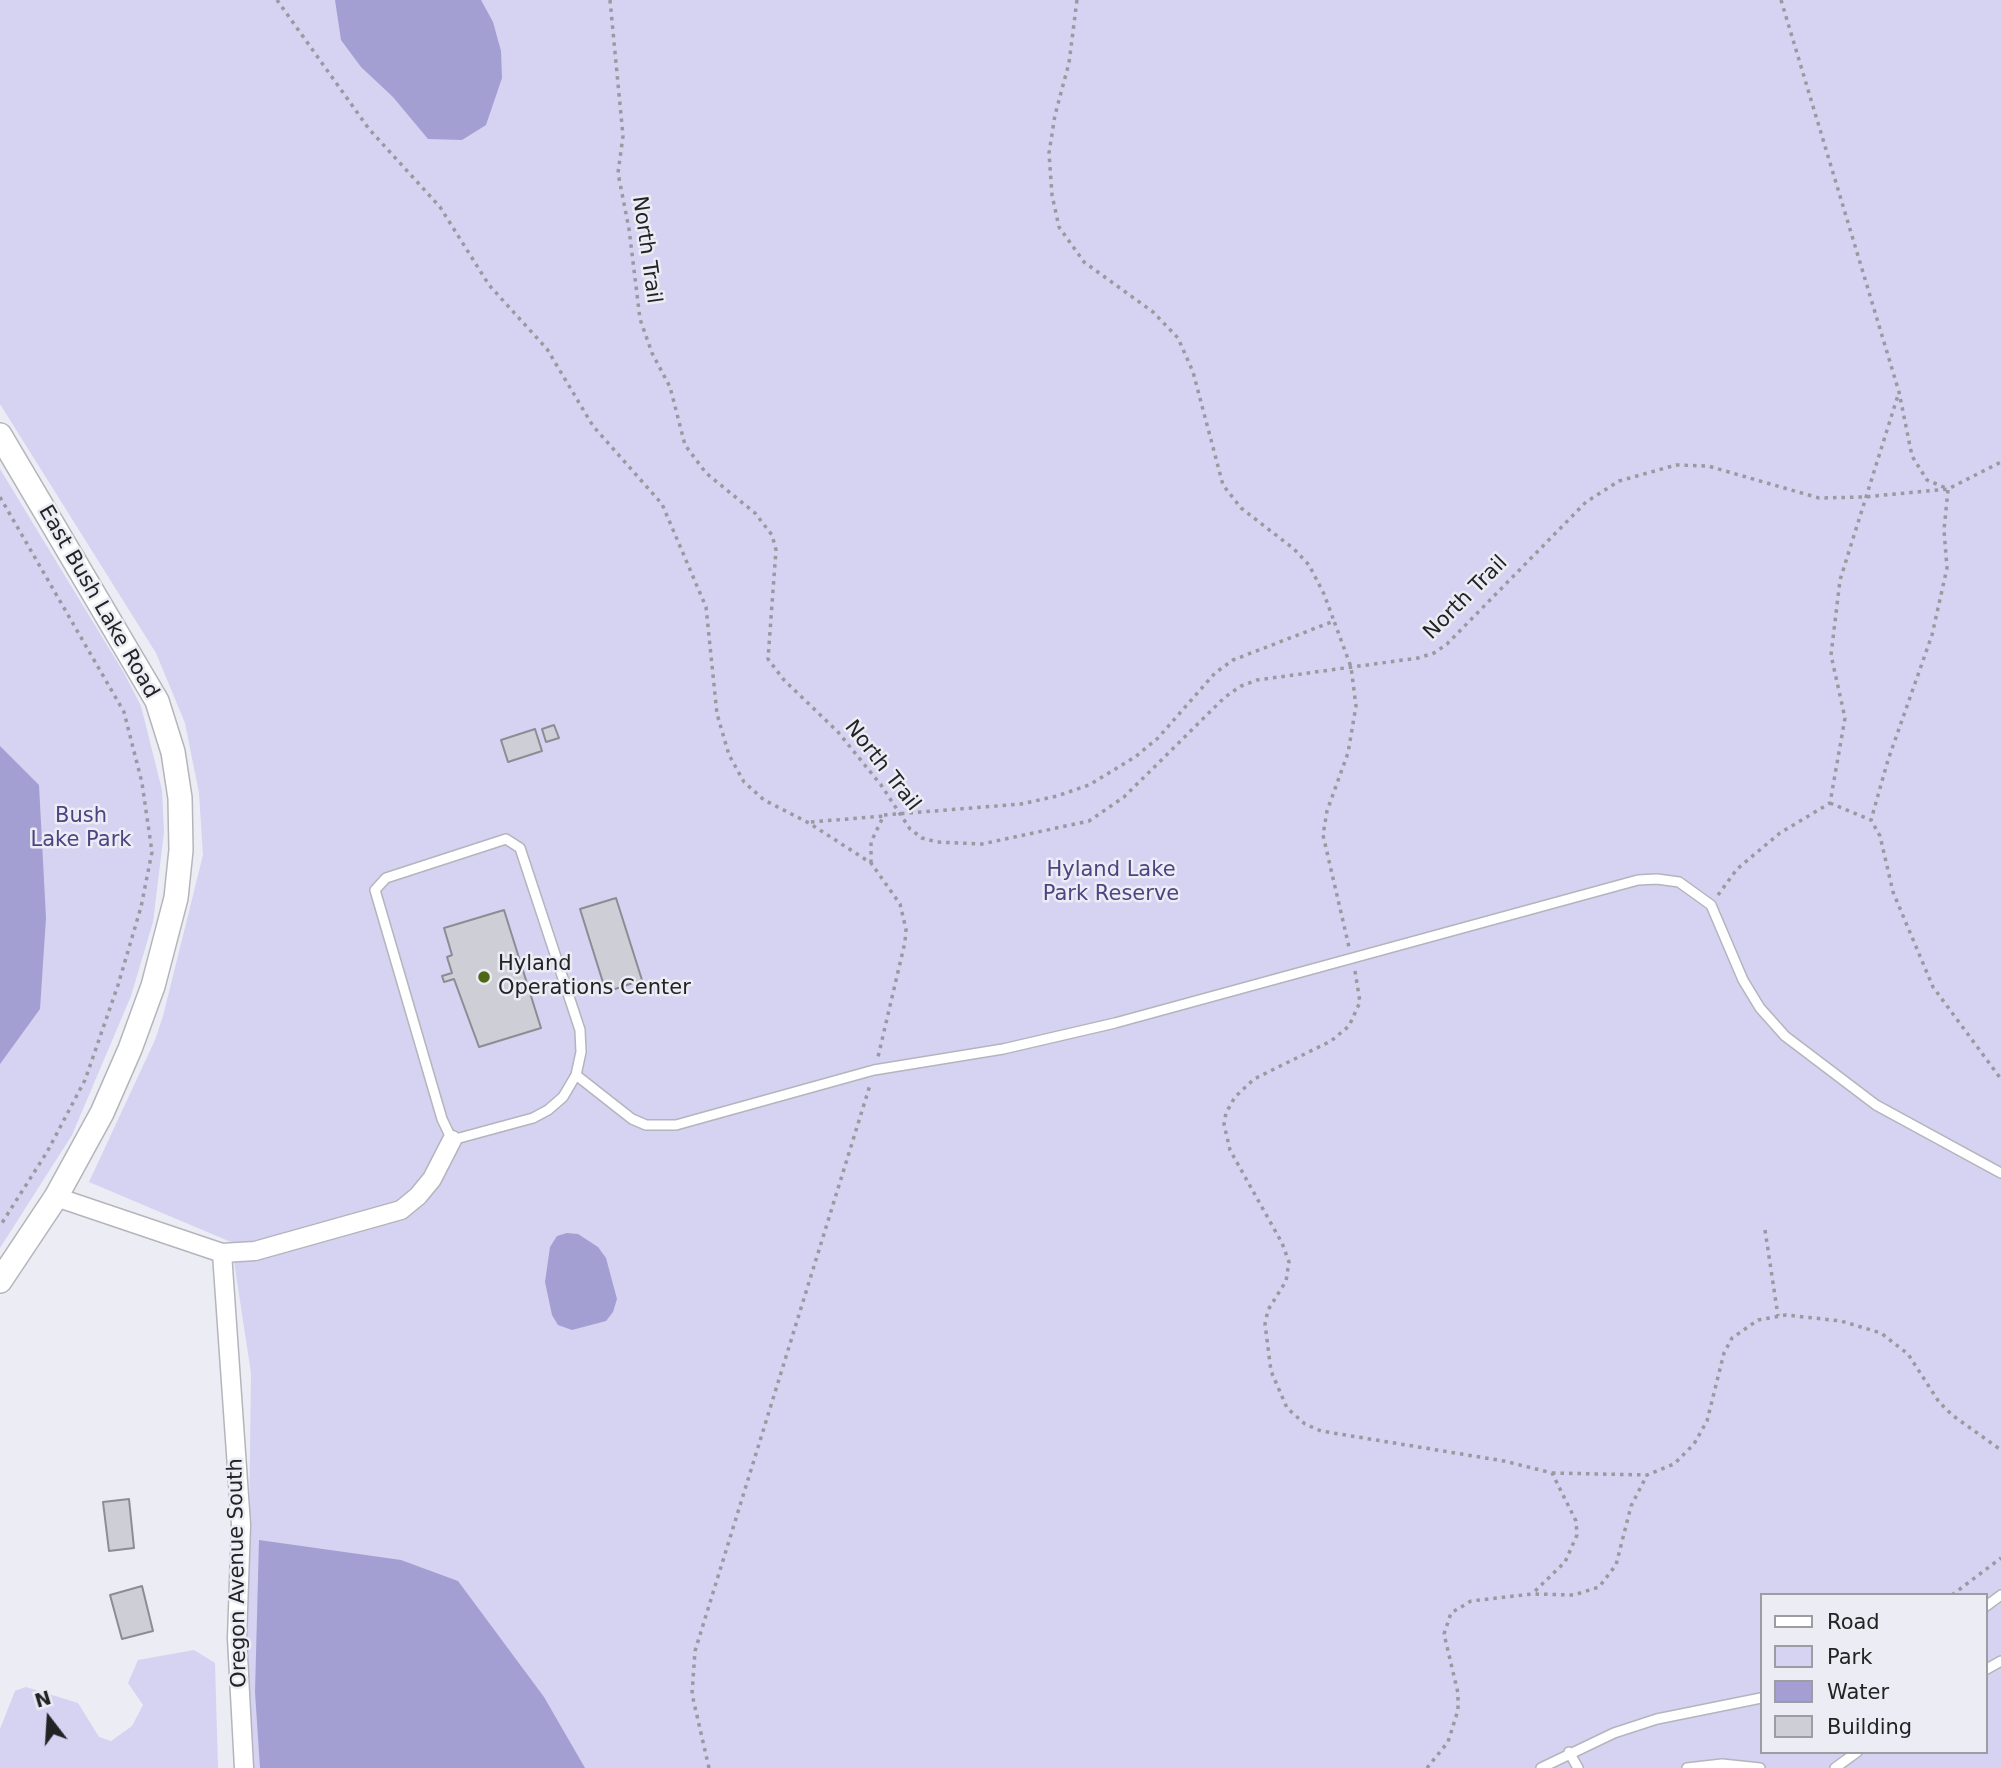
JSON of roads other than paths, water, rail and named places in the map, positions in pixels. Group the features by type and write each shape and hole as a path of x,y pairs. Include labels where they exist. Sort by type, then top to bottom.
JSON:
{"street":[{"name":"East Bush Lake Road","path":"0,435 157,701 173,752 180,797 181,849 176,898 153,985 102,1113 56,1197 0,1281"},
{"path":"56,1197 222,1253 256,1251 401,1210 418,1196 432,1179 452,1140"},
{"name":"Oregon Avenue South","path":"222,1253 241,1525 237,1638 244,1768"}],"lane":[{"path":"506,839 520,848 580,1030 581,1052 576,1074 563,1097 533,1118 452,1140 442,1119 375,898 375,890 386,878 506,839"},
{"path":"576,1074 632,1119 661,1126 874,1070 1003,1049 1103,1026 1638,880 1679,882 1711,905 1743,980 1760,1008 1785,1036 1876,1105 2001,1172"},
{"path":"1541,1768 1569,1752 1657,1719 1759,1698"},
{"path":"1569,1752 1578,1768"},
{"path":"1835,1768 1854,1754"},
{"path":"1687,1768 1722,1764 1760,1768"}],"water":[{"path":"335,0 481,0 493,22 501,51 502,78 486,125 462,140 428,139 393,97 361,67 341,40"},
{"path":"0,746 39,785 46,918 40,1009 0,1064"},
{"path":"578,1234 598,1247 606,1258 617,1299 613,1312 606,1321 572,1330 558,1325 552,1315 545,1282 550,1247 557,1236"},
{"path":"259,1540 401,1560 458,1581 544,1697 585,1768 260,1768 255,1692"}],"place":[{"name":"Hyland Operations Center","path":"484,977"}],"park label":[{"name":"Bush Lake Park","path":"81,829"},
{"name":"Hyland Lake Park Reserve","path":"1111,883"}]}
